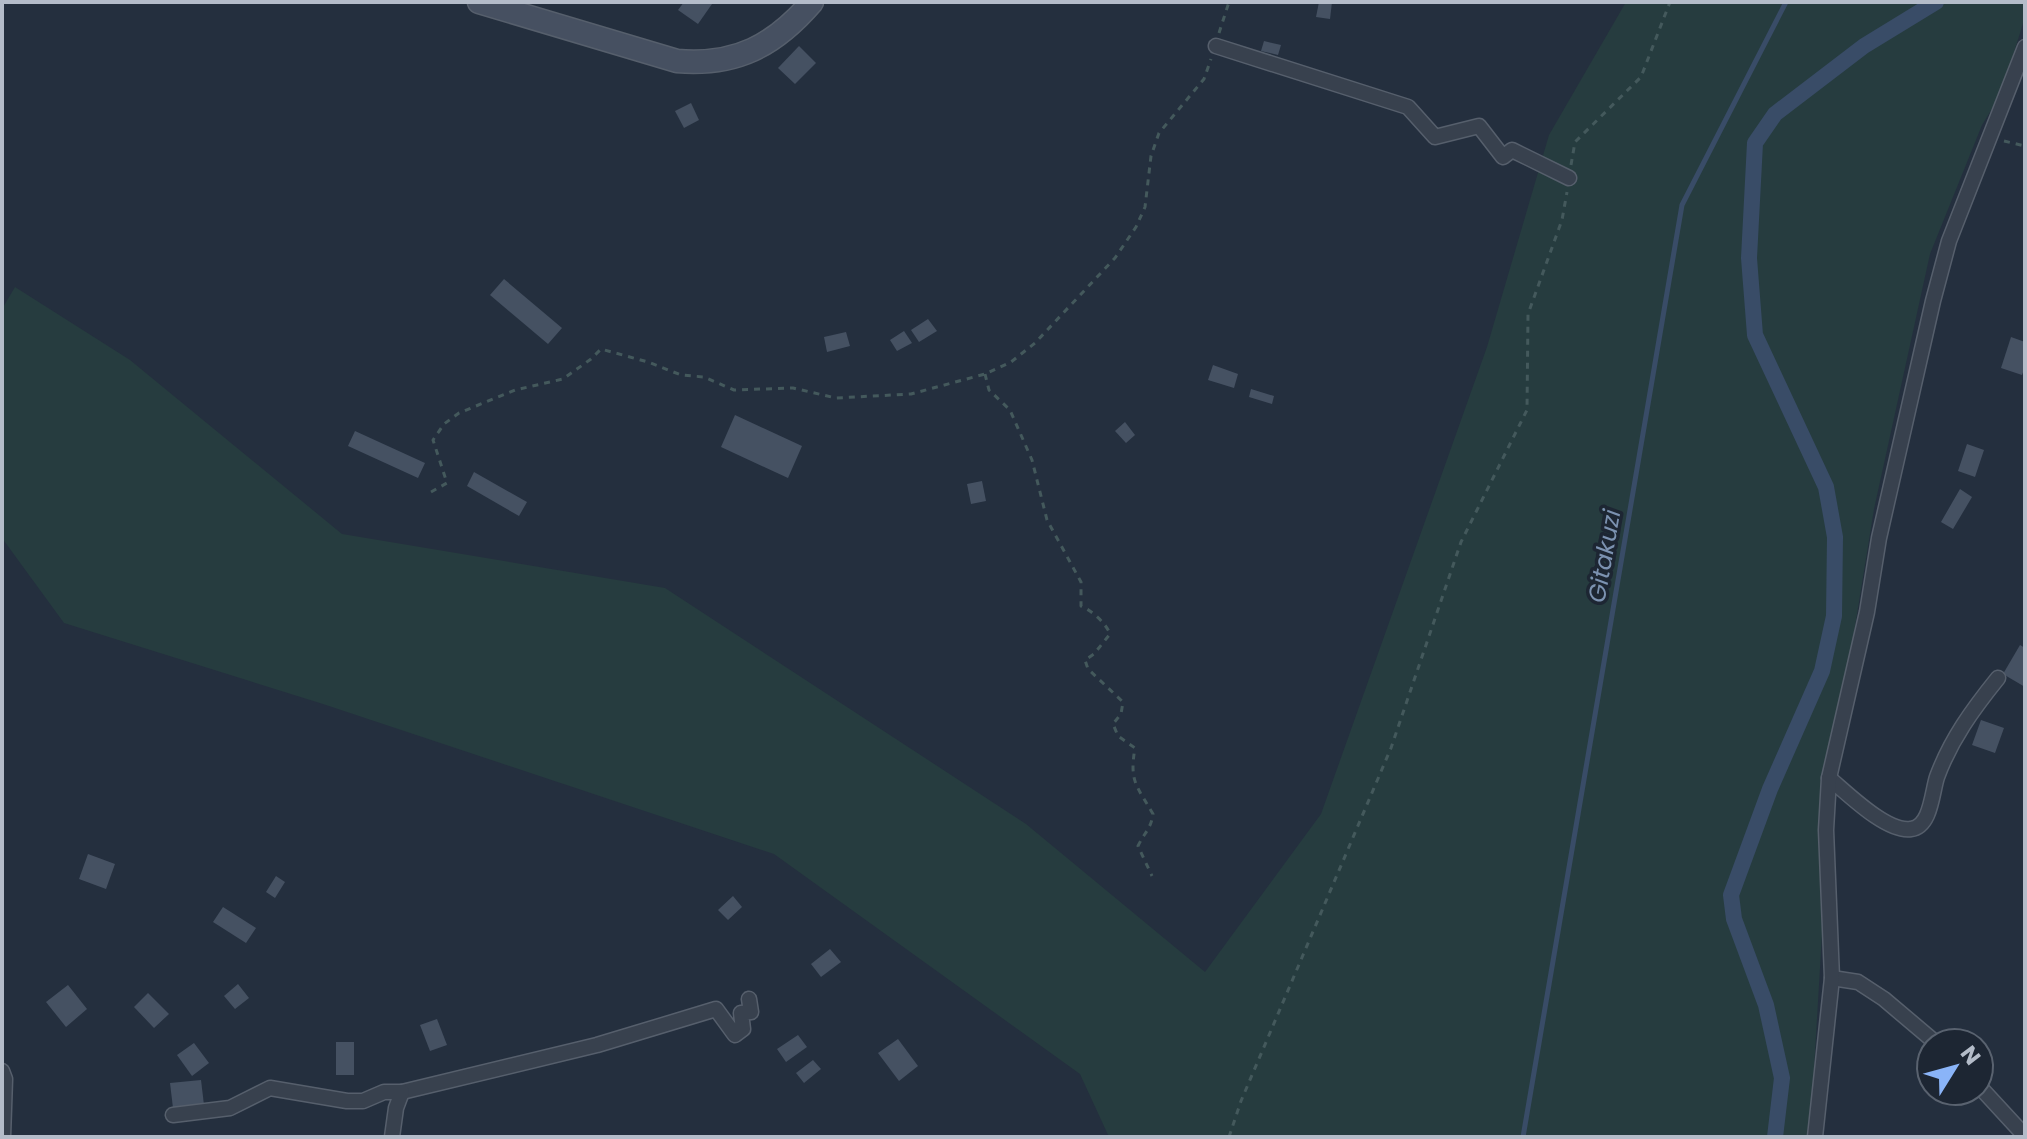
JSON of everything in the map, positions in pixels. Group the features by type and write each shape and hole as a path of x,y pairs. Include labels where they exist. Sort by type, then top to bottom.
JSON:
{"main road":[{"path":"479,2 507,7 677,61 696,63 715,62 748,53 792,25 812,2"}],"street":[{"path":"1216,46 1408,107 1435,137 1479,126 1503,157 1512,150 1569,178"},
{"path":"1815,1137 1832,978 1826,830 1829,778 1867,612 1879,538 1949,241 2025,47"},
{"path":"1829,778 1887,822 1910,830 1920,826 1928,813 1937,779 1954,738 1998,678"},
{"path":"1832,978 1858,982 1919,1027"},
{"path":"173,1115 230,1108 270,1088 363,1101 384,1092 402,1092 597,1045 716,1009 735,1035 743,1029 741,1013 751,1012 749,999"},
{"path":"2,1071 5,1079 3,1137"},
{"path":"392,1137 402,1092"},
{"path":"1995,1103 2025,1136"}],"path":[{"path":"431,492 447,483 433,440 444,424 459,413 497,396 563,379 601,349 681,375 704,377 734,390 793,388 836,398 911,394 985,374 1011,362 1035,343 1115,258 1136,227 1145,207 1151,156 1159,133 1204,79 1229,2"},
{"path":"1229,1137 1241,1101 1391,748 1461,542 1527,410 1528,314 1562,220 1575,142 1641,77 1670,2"},
{"path":"1991,132 2006,142 2025,146"},
{"path":"985,374 989,390 1010,410 1032,460 1047,520 1081,582 1081,606 1107,627 1110,634 1085,660 1088,669 1123,702 1121,714 1113,724 1118,736 1135,748 1131,771 1153,814 1151,828 1138,846 1152,876"}],"green space":[{"path":"1626,2 2025,2 2025,17 2001,94 1982,125 1930,254 1874,509 1846,682 1823,917 1810,1137 1109,1137 1080,1074 774,854 323,704 64,623 2,538 2,309 15,287 130,360 342,534 665,588 1026,824 1205,972 1321,814 1487,347 1549,135"}],"building":[{"path":"684,2 712,4 698,24 678,10"},
{"path":"1319,2 1332,2 1330,19 1316,17"},
{"path":"1264,41 1281,45 1278,55 1261,51"},
{"path":"799,46 816,63 795,84 778,68"},
{"path":"691,103 699,120 684,128 675,111"},
{"path":"504,279 562,328 548,344 490,295"},
{"path":"928,319 937,331 919,342 911,330"},
{"path":"904,331 912,343 897,351 890,340"},
{"path":"846,332 850,346 827,352 824,337"},
{"path":"2011,337 2025,342 2022,375 2001,368"},
{"path":"1213,365 1238,374 1234,388 1208,380"},
{"path":"1251,389 1274,396 1272,404 1249,397"},
{"path":"735,415 802,446 788,478 721,447"},
{"path":"1125,422 1135,435 1126,443 1115,431"},
{"path":"355,431 425,463 418,478 348,446"},
{"path":"1967,444 1984,450 1975,477 1958,471"},
{"path":"474,472 527,502 519,516 467,486"},
{"path":"982,481 986,501 971,504 967,484"},
{"path":"1960,489 1972,497 1953,529 1941,522"},
{"path":"2020,645 2025,648 2025,687 2003,674"},
{"path":"1981,720 2004,728 1995,753 1972,745"},
{"path":"88,854 115,864 106,889 79,879"},
{"path":"276,876 285,882 275,898 266,892"},
{"path":"733,896 742,907 728,920 718,910"},
{"path":"223,907 256,928 246,943 213,922"},
{"path":"830,949 841,962 821,977 811,964"},
{"path":"238,984 249,998 235,1009 224,996"},
{"path":"68,985 87,1009 66,1027 46,1002"},
{"path":"148,993 169,1014 154,1028 134,1007"},
{"path":"437,1019 447,1045 430,1051 420,1025"},
{"path":"798,1035 807,1047 786,1062 777,1049"},
{"path":"898,1039 918,1066 899,1081 878,1053"},
{"path":"336,1042 354,1042 354,1075 336,1075"},
{"path":"194,1043 209,1063 192,1076 177,1055"},
{"path":"813,1060 821,1069 804,1083 796,1073"},
{"path":"201,1080 204,1105 173,1108 170,1083"}],"waterway":[{"name":"Gitakuzi","path":"1523,1137 1682,205 1786,2"},
{"path":"1775,1137 1782,1078 1766,1005 1734,919 1731,895 1770,789 1822,671 1834,616 1835,537 1826,487 1755,335 1749,258 1755,143 1775,114 1864,46 1936,2"}]}
